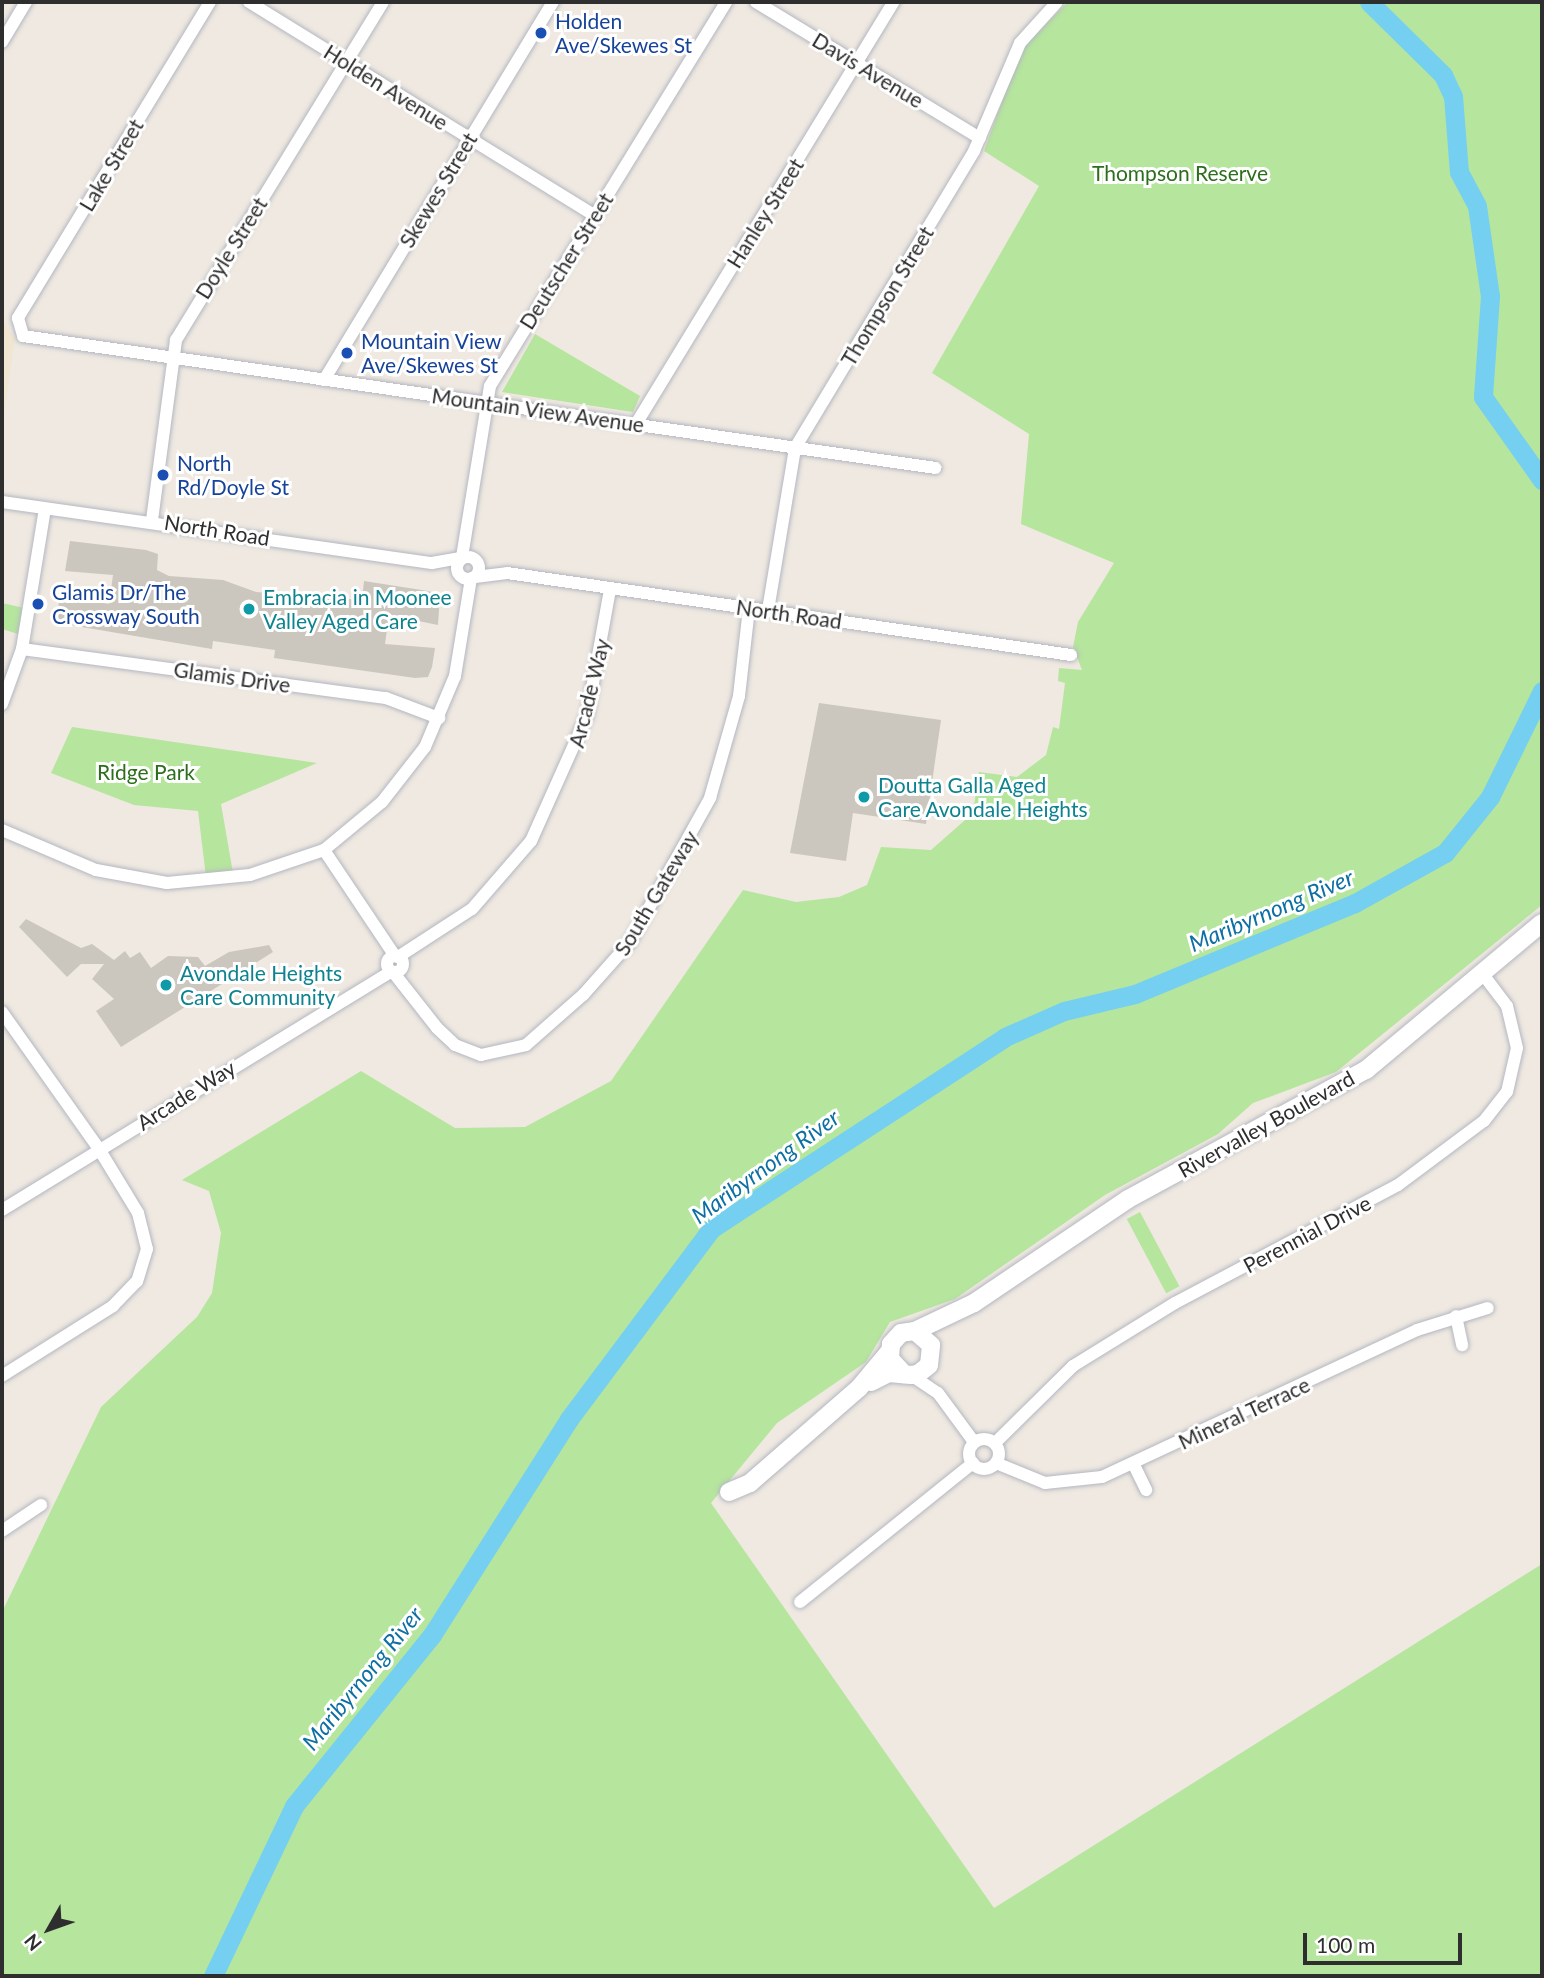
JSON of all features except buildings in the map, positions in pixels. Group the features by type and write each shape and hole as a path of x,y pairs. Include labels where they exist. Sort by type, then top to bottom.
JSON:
{"street":[{"path":"2,42 26,2"},
{"name":"Lake Street","path":"18,330 18,318 210,2"},
{"name":"Holden Avenue","path":"249,2 594,215"},
{"name":"Doyle Street","path":"152,520 176,340 383,2"},
{"name":"Skewes Street","path":"324,380 553,2"},
{"name":"Davis Avenue","path":"756,2 980,138"},
{"name":"Hanley Street","path":"636,424 894,2"},
{"name":"Thompson Street","path":"768,610 795,447 980,138 1020,43 1058,2"},
{"name":"Deutscher Street","path":"324,850 400,781 439,718 455,676 467,603 468,531 486,402 594,215 722,4"},
{"name":"Mountain View Avenue","path":"18,330 28,338 936,468"},
{"name":"North Road","path":"2,502 152,520 610,590 768,610 1071,655"},
{"path":"2,704 22,649 45,509"},
{"name":"Arcade Way","path":"2,1210 370,980 420,947 493,889 547,811 587,716 610,590"},
{"name":"South Gateway","path":"324,850 412,992 455,1045 495,1056 526,1045 606,971 674,872 709,798 739,696 749,608"},
{"name":"Glamis Drive","path":"22,649 386,698 439,718"},
{"path":"2,830 96,870 167,883 238,877 324,850"},
{"name":"Rivervalley Boulevard","path":"889,1352 895,1338 974,1303 1128,1199 1366,1070 1542,923"},
{"name":"Perennial Drive","path":"995,1443 1073,1366 1175,1303 1398,1185 1484,1121 1507,1092 1517,1048 1507,1006 1482,974"},
{"path":"2,1012 99,1149 143,1226 147,1249 140,1274 113,1306 2,1376"},
{"name":"Rivervalley Boulevard","path":"908,1374 932,1355 974,1303"},
{"name":"Mineral Terrace","path":"996,1463 1045,1483 1075,1484 1134,1465 1456,1316 1488,1308"},
{"path":"1456,1316 1462,1345"},
{"path":"915,1331 932,1355 949,1407"},
{"path":"729,1492 750,1483 859,1388 889,1352 908,1374"},
{"path":"800,1602 973,1463 974,1442 927,1381 908,1374 889,1373 859,1388"},
{"path":"973,1463 987,1469 996,1463 995,1443 974,1442"},
{"path":"1134,1465 1146,1490"},
{"path":"2,1531 41,1505"}],"shaded area":[{"path":"2,319 15,339 3,419 2,419"}],"green space":[{"name":"Thompson Reserve","path":"1068,2 1542,2 1542,905 1336,1072 1253,1103 1218,1134 1105,1195 955,1299 890,1322 866,1362 777,1423 711,1503 994,1908 1542,1564 1542,1976 2,1976 2,1612 101,1407 197,1317 212,1293 221,1233 209,1191 182,1180 361,1071 455,1128 525,1127 611,1081 743,890 796,902 839,897 867,885 881,847 931,850 973,813 979,772 1017,777 1046,755 1053,727 1059,729 1065,683 1058,681 1059,668 1082,670 1073,647 1078,622 1114,563 1021,524 1029,434 932,373 1039,186 984,151 1021,49"},
{"path":"535,334 640,396 633,412 502,392"},
{"path":"2,603 24,608 18,634 2,629"},
{"name":"Ridge Park","path":"72,727 317,763 221,804 233,873 206,877 198,811 134,805 51,773"},
{"path":"1140,1212 1179,1286 1166,1293 1127,1219"}],"waterway":[{"name":"Maribyrnong River","path":"1369,2 1443,75 1453,96 1459,172 1477,206 1490,296 1483,397 1542,480"},
{"name":"Maribyrnong River","path":"213,1976 294,1806 432,1635 569,1419 711,1229 1005,1037 1064,1011 1135,994 1355,903 1445,853 1490,797 1542,691"}],"place":[{"name":"Holden Ave/Skewes St","path":"541,33"},
{"name":"Mountain View Ave/Skewes St","path":"347,353"},
{"name":"North Rd/Doyle St","path":"163,475"},
{"name":"Glamis Dr/The Crossway South","path":"38,604"},
{"name":"Embracia in Moonee Valley Aged Care","path":"249,609"},
{"name":"Doutta Galla Aged Care Avondale Heights","path":"864,797"},
{"name":"Avondale Heights Care Community","path":"166,985"}]}
